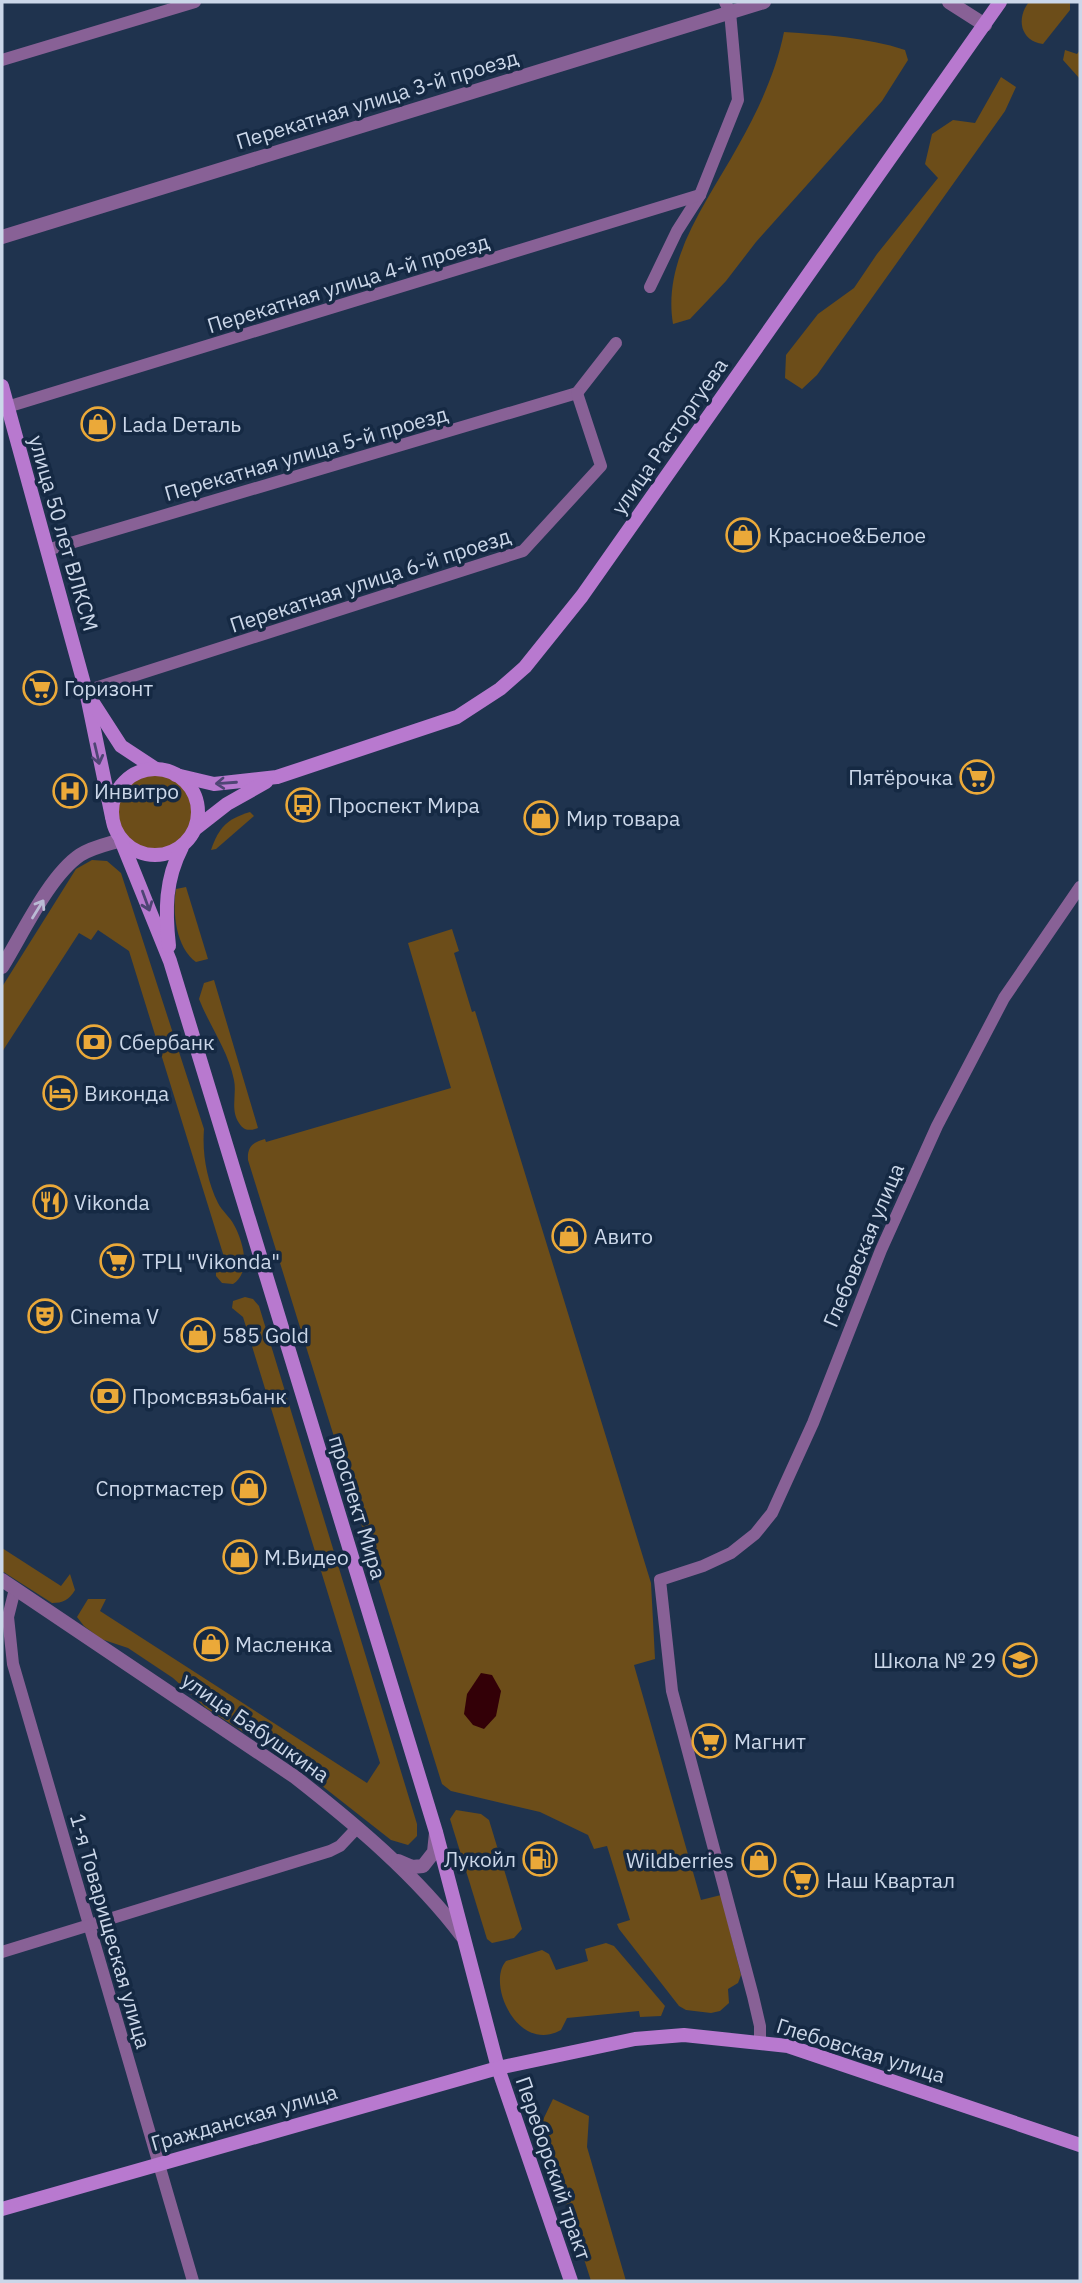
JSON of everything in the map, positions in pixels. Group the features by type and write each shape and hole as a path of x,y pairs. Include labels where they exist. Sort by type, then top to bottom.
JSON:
{"main road":[{"name":"улица Расторгуева","path":"195,829 227,804 277,777 457,716 500,689 525,667 582,596 1000,2"},
{"name":"улица 50 лет ВЛКСМ","path":"2,386 86,691 112,817 121,840"},
{"name":"улица 50 лет ВЛКСМ","path":"86,691 114,738 156,769 176,775"},
{"path":"112,817 112,806 120,787 136,774 156,769"},
{"name":"улица Расторгуева","path":"176,775 214,784 277,777"},
{"path":"121,840 134,850 154,856 183,846 195,829 198,808 192,789 176,775"},
{"name":"проспект Мира","path":"121,840 170,961 436,1832 498,2068"},
{"name":"проспект Мира","path":"170,961 166,897 174,862 183,846"},
{"name":"Глебовская улица","path":"498,2068 635,2039 684,2035 760,2041 836,2060 1080,2145"},
{"name":"Гражданская улица","path":"2,2209 498,2068"},
{"name":"Переборский тракт","path":"498,2068 571,2281"}],"street":[{"path":"2,60 195,2"},
{"name":"Перекатная улица 3-й проезд","path":"2,237 727,7 764,2"},
{"path":"949,2 985,25"},
{"path":"650,288 677,231 700,195 738,100 727,7"},
{"name":"Перекатная улица 4-й проезд","path":"7,407 700,195"},
{"path":"577,393 616,343"},
{"name":"Перекатная улица 5-й проезд","path":"47,550 577,393"},
{"name":"Перекатная улица 6-й проезд","path":"86,691 523,551 601,466 577,393"},
{"path":"2,967 46,895 73,861 89,850 121,840"},
{"name":"Глебовская улица","path":"760,2041 760,2026 753,1996 672,1691 660,1580 703,1566 731,1553 755,1534 772,1513 813,1423 881,1250 937,1126 1004,998 1080,887"},
{"name":"улица Бабушкина","path":"2,1580 295,1777 357,1828 438,1904 462,1936"},
{"name":"1-я Товарищеская улица","path":"16,1590 8,1617 13,1664 193,2281"},
{"path":"2,1952 330,1851 340,1846 357,1828"},
{"path":"380,1849 407,1865 423,1866 434,1852 436,1832"}],"shaded area":[{"path":"1029,2 1070,3 1070,10 1043,44 1029,38 1022,28 1022,15"},
{"path":"784,32 875,42 905,50 908,60 882,101 756,242 726,281 690,319 673,324 671,300 681,253 701,209 759,105 776,62"},
{"path":"1065,50 1077,54 1080,50 1080,79 1063,60"},
{"path":"1001,77 1016,87 1005,111 817,375 802,389 785,378 786,355 818,314 854,288 877,254 938,178 925,164 932,134 953,120 975,123"},
{"path":"155,774 169,777 182,785 190,798 193,812 190,826 182,839 169,847 155,850 141,847 128,839 120,826 117,812 120,798 128,785 141,777"},
{"path":"250,812 254,816 216,849 211,850 225,825"},
{"path":"92,860 107,861 121,873 204,1129 206,1167 211,1185 220,1206 234,1225 243,1248 242,1272 233,1284 222,1283 216,1276 216,1267 224,1257 129,951 98,930 91,940 79,933 2,1052 2,987 76,869"},
{"path":"186,887 208,959 196,962 184,948 175,919 176,889"},
{"path":"452,929 459,951 454,953 472,1012 475,1011 651,1583 655,1659 634,1665 701,1900 721,1895 741,1975 738,1983 728,1989 729,2003 720,2011 711,2013 686,2010 679,2006 619,1929 617,1924 630,1920 607,1846 594,1849 588,1835 540,1812 451,1791 442,1784 248,1160 250,1148 261,1140 265,1139 266,1142 451,1088 408,943"},
{"path":"214,980 258,1128 255,1129 245,1129 236,1118 235,1086 231,1069 199,999 204,983"},
{"path":"245,1297 253,1299 259,1306 417,1824 417,1836 408,1845 391,1840 298,1767 206,1708 173,1678 128,1648 101,1639 77,1617 88,1599 106,1599 100,1611 367,1783 380,1763 243,1317 232,1308 233,1301"},
{"path":"2,1548 61,1586 70,1574 75,1590 65,1600 52,1603 2,1571"},
{"path":"481,1673 492,1675 501,1691 496,1716 484,1729 473,1725 464,1714 467,1694"},
{"path":"456,1810 481,1814 489,1820 522,1929 514,1938 492,1943 487,1939 450,1819"},
{"path":"606,1943 614,1946 665,2006 661,2016 640,2017 639,2011 567,2018 561,2030 545,2035 531,2033 519,2025 503,1999 500,1985 501,1972 506,1961 542,1950 549,1954 556,1970 588,1961 585,1949"},
{"path":"553,2099 589,2116 587,2147 626,2281 591,2281 541,2124"}],"place":[{"name":"Lada Dеталь","path":"98,424"},
{"name":"Красное&Белое","path":"743,535"},
{"name":"Горизонт","path":"40,688"},
{"name":"Пятёрочка","path":"977,777"},
{"name":"Инвитро","path":"70,791"},
{"name":"Проспект Мира","path":"303,805"},
{"name":"Мир товара","path":"541,818"},
{"name":"Сбербанк","path":"94,1042"},
{"name":"Виконда","path":"60,1093"},
{"name":"Vikonda","path":"50,1202"},
{"name":"Авито","path":"569,1236"},
{"name":"ТРЦ \"Vikonda\"","path":"117,1261"},
{"name":"Cinema V","path":"45,1316"},
{"name":"585 Gold","path":"198,1335"},
{"name":"Промсвязьбанк","path":"108,1396"},
{"name":"Спортмастер","path":"249,1488"},
{"name":"М.Видео","path":"240,1557"},
{"name":"Масленка","path":"211,1644"},
{"name":"Школа № 29","path":"1020,1660"},
{"name":"Магнит","path":"709,1741"},
{"name":"Лукойл","path":"540,1859"},
{"name":"Wildberries","path":"759,1860"},
{"name":"Наш Квартал","path":"801,1880"}]}
